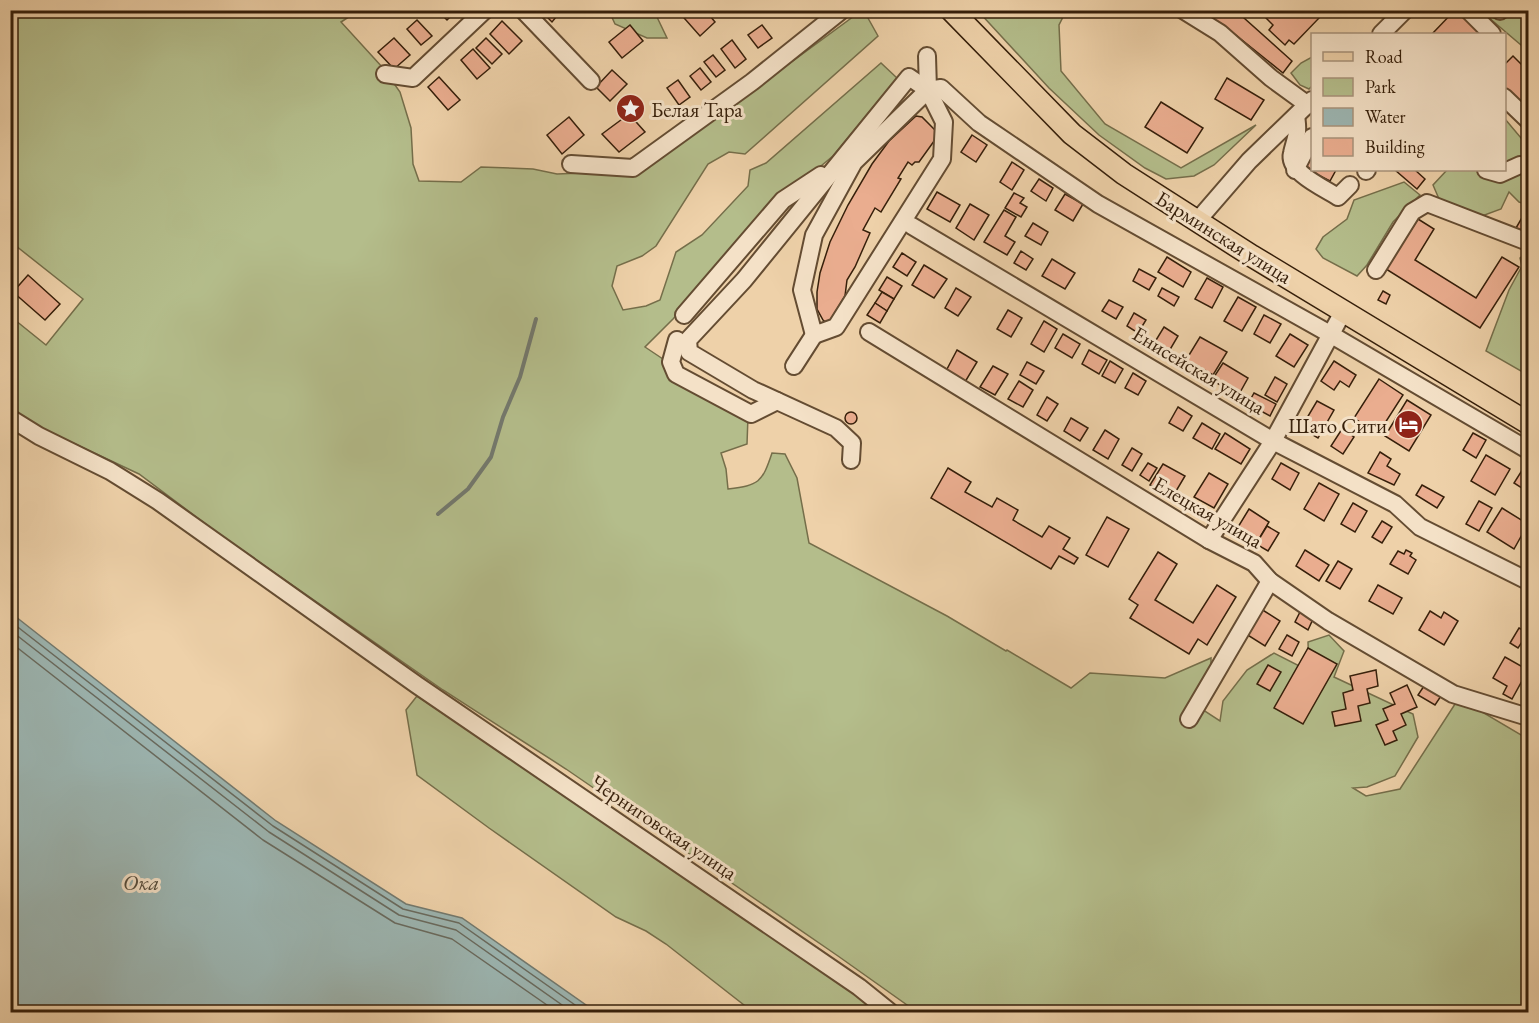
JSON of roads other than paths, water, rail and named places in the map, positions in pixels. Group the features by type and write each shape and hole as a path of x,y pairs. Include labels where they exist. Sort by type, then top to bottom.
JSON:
{"main road":[{"name":"Барминская улица","path":"951,10 1072,134 1124,174 1252,256 1528,423"}],"street":[{"path":"385,74 413,78 485,10"},
{"path":"524,10 591,81"},
{"path":"571,164 633,168 752,82 842,10"},
{"path":"1183,10 1221,33 1305,107"},
{"path":"1388,32 1405,10"},
{"path":"1468,10 1491,33"},
{"path":"794,366 814,335 836,327 942,159 944,122 928,90 927,56"},
{"path":"851,460 852,443 836,428 753,390 689,352 688,340 744,280 909,77 928,90"},
{"path":"814,335 802,290 814,235 854,162 928,90 941,88 979,123 1098,204 1330,334 1528,450"},
{"path":"1506,99 1528,120"},
{"path":"1198,220 1249,160 1305,107"},
{"path":"1305,107 1291,157 1295,170 1338,197 1350,185"},
{"path":"1295,170 1311,139"},
{"path":"684,315 783,200 836,165"},
{"path":"1490,171 1500,174 1520,165"},
{"path":"1376,270 1412,212 1426,203 1528,242"},
{"name":"Енисейская улица","path":"912,226 1273,441 1395,504 1420,527 1528,581"},
{"path":"1209,540 1273,441 1344,310"},
{"name":"Елецкая улица","path":"869,332 1209,540 1254,563 1270,581 1328,621 1452,694 1528,717"},
{"path":"678,340 671,362 676,374 751,414 777,401"},
{"name":"Черниговская улица","path":"10,418 39,436 110,471 197,528 411,681 859,987 890,1012"},
{"path":"1189,719 1270,581"}],"water":[{"name":"Ока","path":"11,613 276,821 406,904 462,918 596,1012 11,1012"}],"waterway":[{"path":"438,514 468,489 491,457 503,417 520,377 536,319"}],"place":[{"name":"Белая Тара","path":"630,109"},
{"name":"Шато Сити","path":"1408,425"}]}
